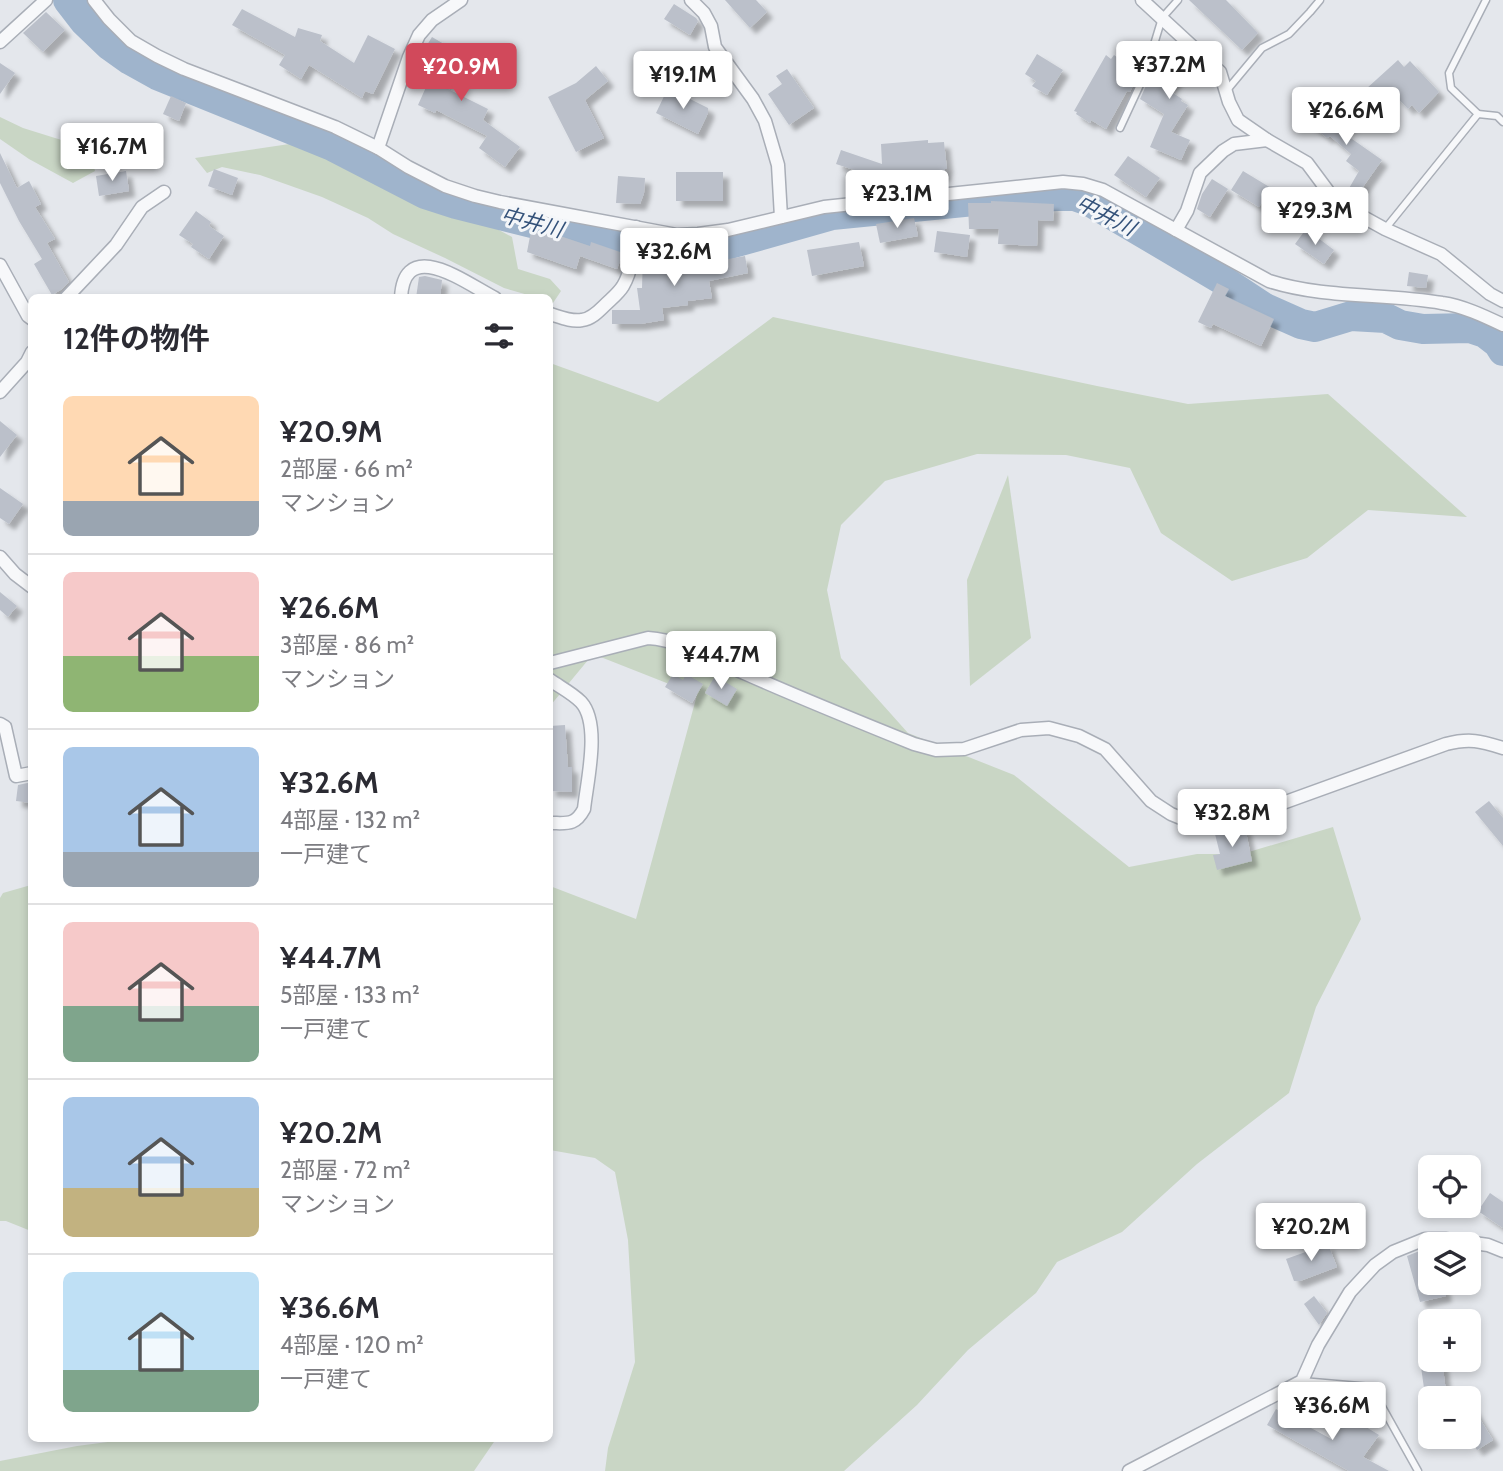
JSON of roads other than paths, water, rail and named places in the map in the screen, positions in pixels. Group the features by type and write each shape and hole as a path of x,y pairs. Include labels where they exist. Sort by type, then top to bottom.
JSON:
{"street":[{"path":"3,33 46,0"},
{"path":"94,0 131,41 157,57 325,123 378,148 445,186 475,196 635,231 698,234 727,230 824,207 1063,182 1083,184 1103,190 1269,281 1290,288 1441,302 1461,307 1503,326"},
{"path":"378,148 419,35 432,20 461,0"},
{"path":"691,0 704,13 711,26 715,47 753,99 765,121 778,165 781,217"},
{"path":"1142,0 1220,72 1228,102 1238,120 1307,163 1336,202 1385,229 1441,254 1490,294 1503,301"},
{"path":"1176,230 1187,211 1200,173 1234,144 1267,140"},
{"path":"70,294 116,245 142,207 164,192"},
{"path":"553,315 580,321 589,318 618,292 625,283 635,231"},
{"path":"0,265 28,317"},
{"path":"401,294 401,283 406,275 420,266 442,269 488,294"},
{"path":"0,392 28,360"},
{"path":"0,557 28,584"},
{"path":"553,662 648,638 662,639 901,739 936,750 964,749 1021,730 1049,728 1079,736 1105,749 1151,801 1171,814 1193,823 1219,823 1244,817 1463,740 1503,748"},
{"path":"553,682 583,704 589,715 593,735 584,809 572,823 553,823"},
{"path":"0,724 5,727 16,776 28,774"},
{"path":"1129,1471 1302,1381 1318,1345 1350,1292 1375,1265 1393,1252 1425,1238 1477,1244 1503,1251"}],"lane":[{"path":"1120,128 1145,74 1162,18 1178,0"},
{"path":"1225,91 1262,48 1289,34 1320,0"},
{"path":"1486,0 1449,73 1451,88 1478,114 1497,116 1503,122"},
{"path":"1385,229 1478,114"},
{"path":"1302,1381 1371,1387 1418,1471"}],"waterway":[{"name":"中井川","path":"68,0 85,22 109,45 157,75 330,145 425,194 604,241 681,253 698,253 832,215 984,200 1075,196 1089,201 1265,308 1301,324 1315,327 1351,316 1386,318 1400,325 1423,329 1470,328 1485,333 1498,343 1503,351"}]}
